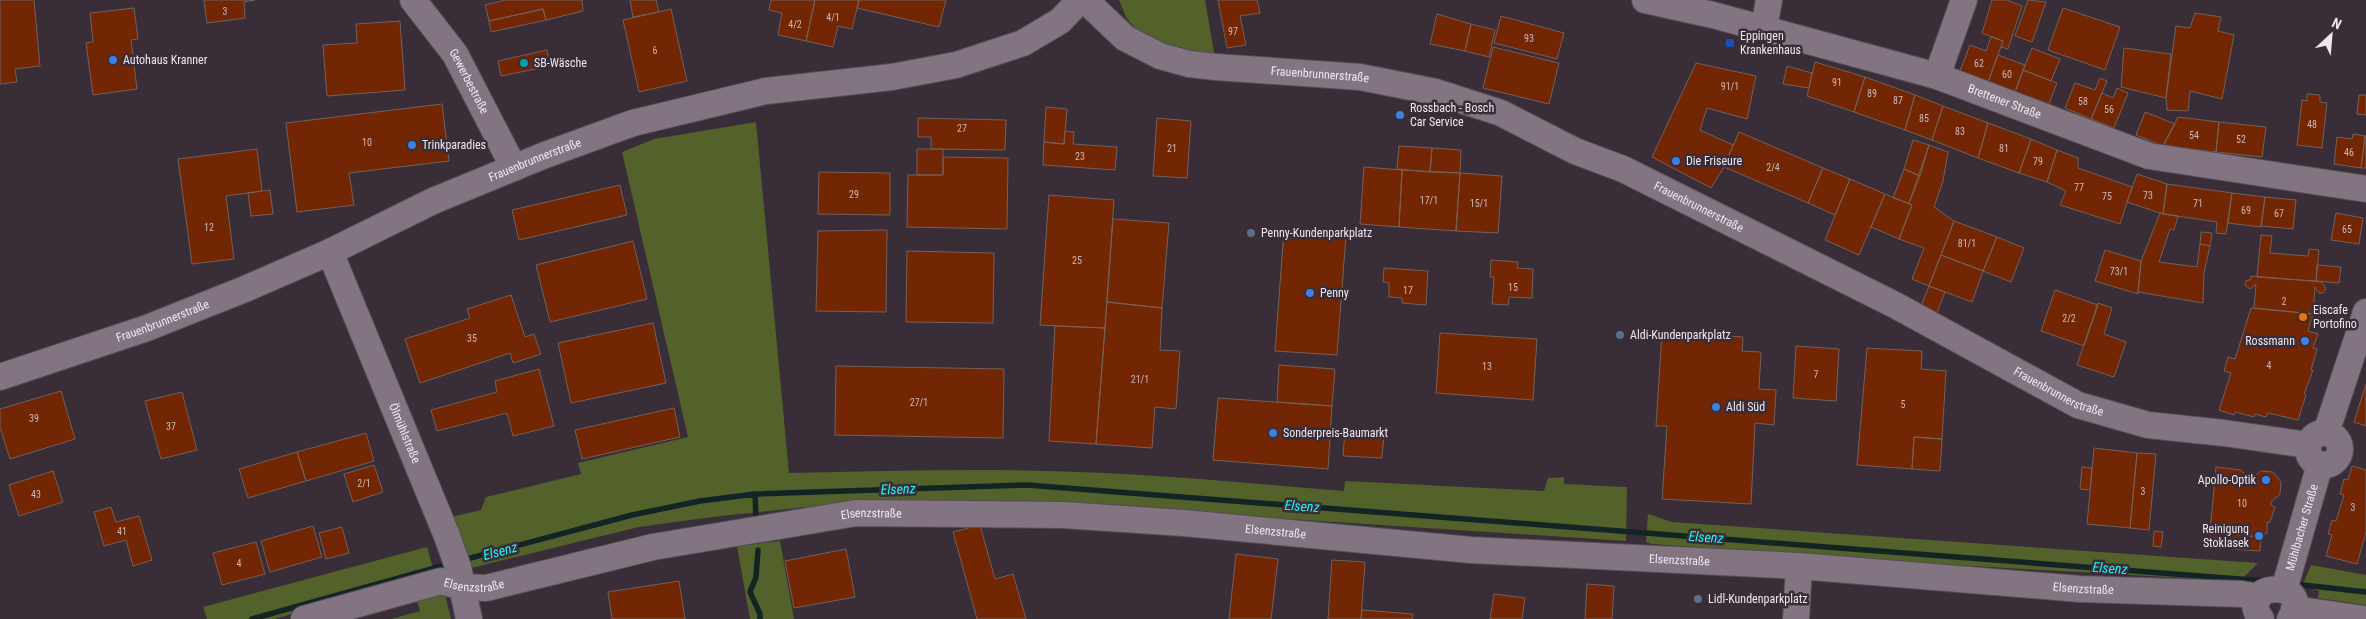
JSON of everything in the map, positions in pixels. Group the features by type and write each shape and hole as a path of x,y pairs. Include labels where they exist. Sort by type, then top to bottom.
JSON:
{"street":[{"name":"Gewerbestraße","path":"413,0 455,54 514,168"},
{"name":"Frauenbrunnerstraße","path":"0,377 147,328 330,252 433,201 633,123 766,91 892,77 956,65 1023,43 1060,21 1080,0"},
{"name":"Frauenbrunnerstraße","path":"1085,0 1125,38 1160,56 1189,64 1360,77 1436,92 1501,113 1575,151 1623,169 1895,305 2078,405 2148,425 2224,433 2318,447"},
{"name":"Brettener Straße","path":"1645,0 1764,28 1937,76 2149,156 2366,189"},
{"path":"1764,28 1769,0"},
{"path":"1937,76 1964,0"},
{"name":"Ölmühlstraße","path":"330,252 447,536 460,577 470,619"},
{"name":"Mühlbacher Straße","path":"2289,606 2294,558 2318,447 2366,312"},
{"name":"Elsenzstraße","path":"304,619 460,577 486,588 653,547 856,514 1063,515 1184,523 1471,550 1799,566 2080,589 2242,594 2260,608"},
{"path":"1796,619 1799,566"},
{"path":"2260,608 2267,590 2279,588 2289,606 2364,619"}],"green space":[{"path":"1119,0 1205,0 1215,58 1195,58 1139,32 1127,19"},
{"path":"756,122 789,473 1007,470 1113,473 1344,491 1345,481 1544,491 1548,478 1564,477 1564,484 1627,487 1626,541 1195,513 873,500 712,517 639,527 471,568 464,545 451,517 481,510 486,497 581,474 578,463 688,437 622,152 654,139"},
{"path":"1648,514 1672,522 2258,563 2240,581 1880,561 1652,544 1646,542"},
{"path":"780,541 794,619 750,619 737,546"},
{"path":"427,547 435,575 274,619 207,619 203,607"},
{"path":"2311,565 2366,575 2366,605 2318,598 2319,591 2302,586"},
{"path":"444,590 451,619 391,619 420,611 416,597"}],"building":[{"path":"0,0 34,0 40,66 15,69 17,82 0,84"},
{"path":"204,0 255,0 244,2 245,18 207,23"},
{"path":"505,0 582,0 583,11 546,20 543,9 489,21 485,5"},
{"path":"630,0 656,0 659,12 633,17"},
{"path":"771,0 815,0 806,41 778,35 782,13 769,10"},
{"path":"815,0 859,0 852,29 838,26 833,47 806,41"},
{"path":"859,0 946,0 939,27 857,8"},
{"path":"1218,0 1257,0 1260,13 1240,16 1246,45 1227,48"},
{"path":"1992,0 2007,0 2022,6 2008,49 2001,47 2003,41 1982,33"},
{"path":"2028,0 2046,2 2032,42 2015,36"},
{"path":"134,8 138,39 131,40 137,89 93,95 86,43 93,42 90,13"},
{"path":"2063,8 2120,27 2105,70 2048,50"},
{"path":"543,9 546,20 491,32 489,21"},
{"path":"671,9 687,81 639,92 623,20"},
{"path":"2195,13 2221,17 2218,31 2234,35 2222,99 2190,91 2188,111 2167,110 2166,98 2176,26 2190,28"},
{"path":"1437,14 1471,24 1465,51 1430,44"},
{"path":"1501,16 1564,33 1557,59 1494,43"},
{"path":"400,21 405,90 327,96 323,45 357,43 356,24"},
{"path":"1471,24 1495,30 1489,57 1465,51"},
{"path":"1991,37 2003,41 1988,82 1960,71 1970,45 1986,51"},
{"path":"1493,47 1559,63 1549,104 1483,88"},
{"path":"2032,48 2060,59 2051,81 2023,70"},
{"path":"2124,48 2171,54 2166,98 2121,87"},
{"name":"SB-Wäsche","path":"547,50 550,66 501,76 498,61"},
{"path":"1998,55 2025,65 2015,92 1988,82"},
{"path":"1815,62 1865,77 1854,112 1807,96"},
{"path":"1696,63 1756,76 1747,119 1707,108 1700,130 1733,145 1724,167 1711,188 1652,157"},
{"path":"1787,66 1812,73 1809,88 1783,84"},
{"path":"2023,70 2057,83 2049,104 2015,92"},
{"path":"1865,77 1915,95 1905,130 1854,112"},
{"path":"2100,78 2107,81 2091,119 2065,108 2075,83 2095,90"},
{"path":"2117,88 2128,93 2114,128 2091,119 2102,93 2113,98"},
{"path":"2307,94 2320,95 2320,102 2327,103 2322,148 2297,145 2302,100 2307,101"},
{"path":"1915,95 1943,106 1932,140 1905,130"},
{"path":"2359,95 2366,95 2366,115 2357,114"},
{"path":"442,104 449,161 349,173 354,205 297,212 286,123"},
{"path":"1943,106 1988,123 1978,158 1932,140"},
{"path":"1046,107 1067,109 1064,144 1044,142"},
{"path":"2145,112 2175,124 2163,146 2136,135"},
{"path":"2178,117 2219,122 2216,152 2163,146"},
{"path":"918,118 1006,120 1005,150 931,149 931,137 918,137"},
{"path":"1157,118 1191,121 1187,178 1153,176"},
{"path":"2219,122 2266,127 2262,157 2216,152"},
{"path":"1988,123 2031,139 2019,173 1978,158"},
{"path":"1065,131 1074,132 1073,144 1117,147 1115,170 1043,165 1044,142 1064,144"},
{"path":"1739,132 1823,168 1808,203 1724,167"},
{"path":"2353,134 2365,136 2361,168 2334,164 2337,137 2352,139"},
{"path":"2365,136 2366,168 2361,168"},
{"path":"2031,139 2057,150 2047,182 2019,173"},
{"path":"1913,140 1929,145 1920,176 1904,169"},
{"path":"1929,145 1948,152 1943,181 1934,207 1954,221 1929,286 1912,279 1924,248 1899,239 1912,205 1909,203"},
{"path":"1399,146 1432,148 1430,172 1397,169"},
{"path":"1432,148 1461,150 1460,173 1430,172"},
{"path":"257,149 262,191 226,196 234,259 192,264 178,159"},
{"path":"917,149 943,149 943,175 917,175"},
{"path":"2057,150 2078,158 2078,168 2132,187 2120,224 2060,205 2066,191 2047,182"},
{"path":"943,157 1008,158 1007,229 907,227 908,175 943,175"},
{"path":"1364,167 1402,170 1399,227 1360,224"},
{"path":"1823,168 1850,179 1835,215 1808,203"},
{"path":"1904,169 1920,176 1909,203 1893,198"},
{"path":"1402,170 1460,173 1456,231 1399,227"},
{"path":"819,172 890,173 890,215 818,214"},
{"path":"1460,173 1502,176 1498,233 1456,231"},
{"path":"2137,174 2167,184 2163,214 2127,202"},
{"path":"1850,179 1885,194 1859,255 1825,240"},
{"path":"2167,184 2232,193 2226,234 2216,233 2217,222 2163,214"},
{"path":"620,185 627,215 519,240 512,210"},
{"path":"270,190 273,214 251,216 248,193"},
{"path":"2232,193 2265,197 2261,227 2228,223"},
{"path":"1885,194 1912,205 1899,239 1871,227"},
{"path":"1049,195 1114,200 1105,328 1040,325"},
{"path":"2265,197 2296,200 2293,229 2261,226"},
{"path":"2160,213 2178,216 2174,230 2170,229 2159,262 2197,267 2200,244 2210,246 2204,273 2203,303 2138,292 2141,261"},
{"path":"2336,213 2363,218 2359,244 2331,240"},
{"path":"1113,219 1169,223 1162,308 1107,302"},
{"path":"1954,221 1997,237 1983,271 1941,255"},
{"path":"887,230 886,312 816,311 818,231"},
{"name":"Penny","path":"1284,230 1346,235 1337,355 1275,351"},
{"path":"2201,232 2212,233 2210,246 2200,244"},
{"path":"2261,235 2272,236 2270,253 2308,256 2309,249 2319,250 2316,281 2257,277"},
{"path":"1997,237 2024,248 2011,282 1983,271"},
{"path":"633,241 647,299 550,322 536,265"},
{"path":"2105,250 2141,261 2138,294 2095,281"},
{"path":"907,251 994,253 993,323 906,322"},
{"path":"1941,255 1983,271 1972,302 1929,286"},
{"path":"1491,260 1518,262 1517,268 1533,269 1532,298 1509,297 1508,305 1492,304 1494,277 1490,277"},
{"path":"2317,265 2341,267 2339,283 2316,281"},
{"path":"1384,268 1428,271 1426,305 1402,303 1402,298 1389,297 1389,283 1383,282"},
{"path":"2251,276 2322,282 2326,289 2323,293 2319,293 2315,287 2313,314 2254,308 2256,284 2250,289 2245,285 2246,281 2251,279"},
{"path":"1929,286 1945,292 1936,315 1920,309"},
{"path":"2055,290 2098,305 2084,346 2041,331"},
{"path":"511,295 525,337 534,334 541,354 513,363 510,353 420,383 405,339 470,318 467,309"},
{"path":"1107,302 1162,308 1160,350 1180,351 1176,409 1155,407 1152,448 1096,444"},
{"path":"2098,303 2112,308 2104,334 2126,342 2114,377 2077,365"},
{"path":"2251,308 2313,314 2308,331 2318,334 2313,348 2317,349 2311,370 2313,370 2304,394 2306,395 2298,420 2268,413 2266,417 2255,414 2254,417 2235,412 2234,415 2219,410 2231,373 2224,371 2228,357 2235,359"},
{"path":"653,323 666,383 571,403 558,343"},
{"path":"1055,326 1105,328 1096,444 1049,441"},
{"name":"Aldi Süd","path":"1662,332 1743,337 1742,351 1761,352 1759,389 1776,390 1774,425 1755,423 1751,504 1662,499 1667,426 1656,426"},
{"path":"1440,333 1537,339 1533,400 1436,393"},
{"path":"1796,346 1839,349 1836,401 1793,398"},
{"path":"1867,348 1922,351 1921,369 1946,371 1942,439 1914,437 1912,469 1857,465"},
{"path":"1279,365 1335,369 1332,406 1277,402"},
{"path":"836,366 1004,369 1003,438 835,435"},
{"path":"539,369 554,426 513,436 507,413 437,431 431,410 497,392 495,381"},
{"path":"2366,384 2366,426 2354,422"},
{"path":"61,391 75,439 10,459 0,427 0,409"},
{"path":"182,392 197,450 161,459 145,401"},
{"name":"Sonderpreis-Baumarkt","path":"1218,398 1332,406 1328,469 1213,460"},
{"path":"674,408 680,437 582,459 575,430"},
{"path":"1345,431 1384,434 1382,458 1343,456"},
{"path":"366,433 374,461 306,481 297,452"},
{"path":"1914,437 1942,439 1940,471 1912,469"},
{"path":"2094,448 2137,453 2130,528 2087,524"},
{"path":"297,452 306,481 248,498 239,469"},
{"path":"2137,453 2156,454 2149,530 2130,528"},
{"path":"374,465 383,492 353,502 344,474"},
{"path":"2352,466 2366,470 2366,532 2357,564 2326,556 2332,535 2328,534 2332,520 2336,521 2344,495 2340,494 2344,479 2348,480"},
{"path":"2082,467 2092,468 2090,490 2080,489"},
{"path":"2216,467 2241,470 2245,475 2255,476 2261,471 2273,472 2281,482 2280,494 2271,502 2271,505 2275,507 2270,522 2267,522 2267,533 2261,537 2210,532"},
{"path":"53,471 63,502 19,516 9,485"},
{"path":"111,507 116,522 139,516 152,560 133,566 126,540 104,546 94,512"},
{"path":"980,525 995,579 1013,574 1026,619 977,619 953,532"},
{"path":"313,526 322,557 270,572 261,541"},
{"path":"342,527 349,553 326,559 319,533"},
{"path":"2154,531 2163,532 2161,547 2153,546"},
{"path":"2210,532 2261,537 2260,551 2209,547"},
{"path":"256,542 265,574 222,585 213,553"},
{"path":"846,549 855,597 794,608 785,561"},
{"path":"1236,554 1278,559 1271,619 1229,619"},
{"path":"1332,560 1365,562 1361,619 1328,619"},
{"path":"679,581 685,619 612,619 608,592"},
{"path":"1587,584 1614,586 1612,619 1585,619"},
{"path":"1494,594 1525,598 1522,619 1490,619"},
{"path":"1362,610 1413,614 1412,619 1361,619"}],"waterway":[{"name":"Elsenz","path":"463,560 632,515 700,501 755,494 1027,485 2265,581"},
{"path":"755,494 756,518"},
{"path":"758,550 756,577 750,592 760,614 760,619"},
{"name":"Elsenz","path":"252,619 449,564"},
{"name":"Elsenz","path":"2294,584 2366,592"}],"place":[{"name":"Eppingen Krankenhaus","path":"1730,43"},
{"name":"Autohaus Kranner","path":"113,60"},
{"name":"SB-Wäsche","path":"524,63"},
{"name":"Rossbach - Bosch Car Service","path":"1400,115"},
{"name":"Trinkparadies","path":"412,145"},
{"name":"Die Friseure","path":"1676,161"},
{"name":"Penny-Kundenparkplatz","path":"1251,233"},
{"name":"Penny","path":"1310,293"},
{"name":"Eiscafe Portofino","path":"2303,317"},
{"name":"Aldi-Kundenparkplatz","path":"1620,335"},
{"name":"Rossmann","path":"2305,341"},
{"name":"Aldi Süd","path":"1716,407"},
{"name":"Sonderpreis-Baumarkt","path":"1273,433"},
{"name":"Apollo-Optik","path":"2266,480"},
{"name":"Reinigung Stoklasek","path":"2259,536"},
{"name":"Lidl-Kundenparkplatz","path":"1698,599"}]}
